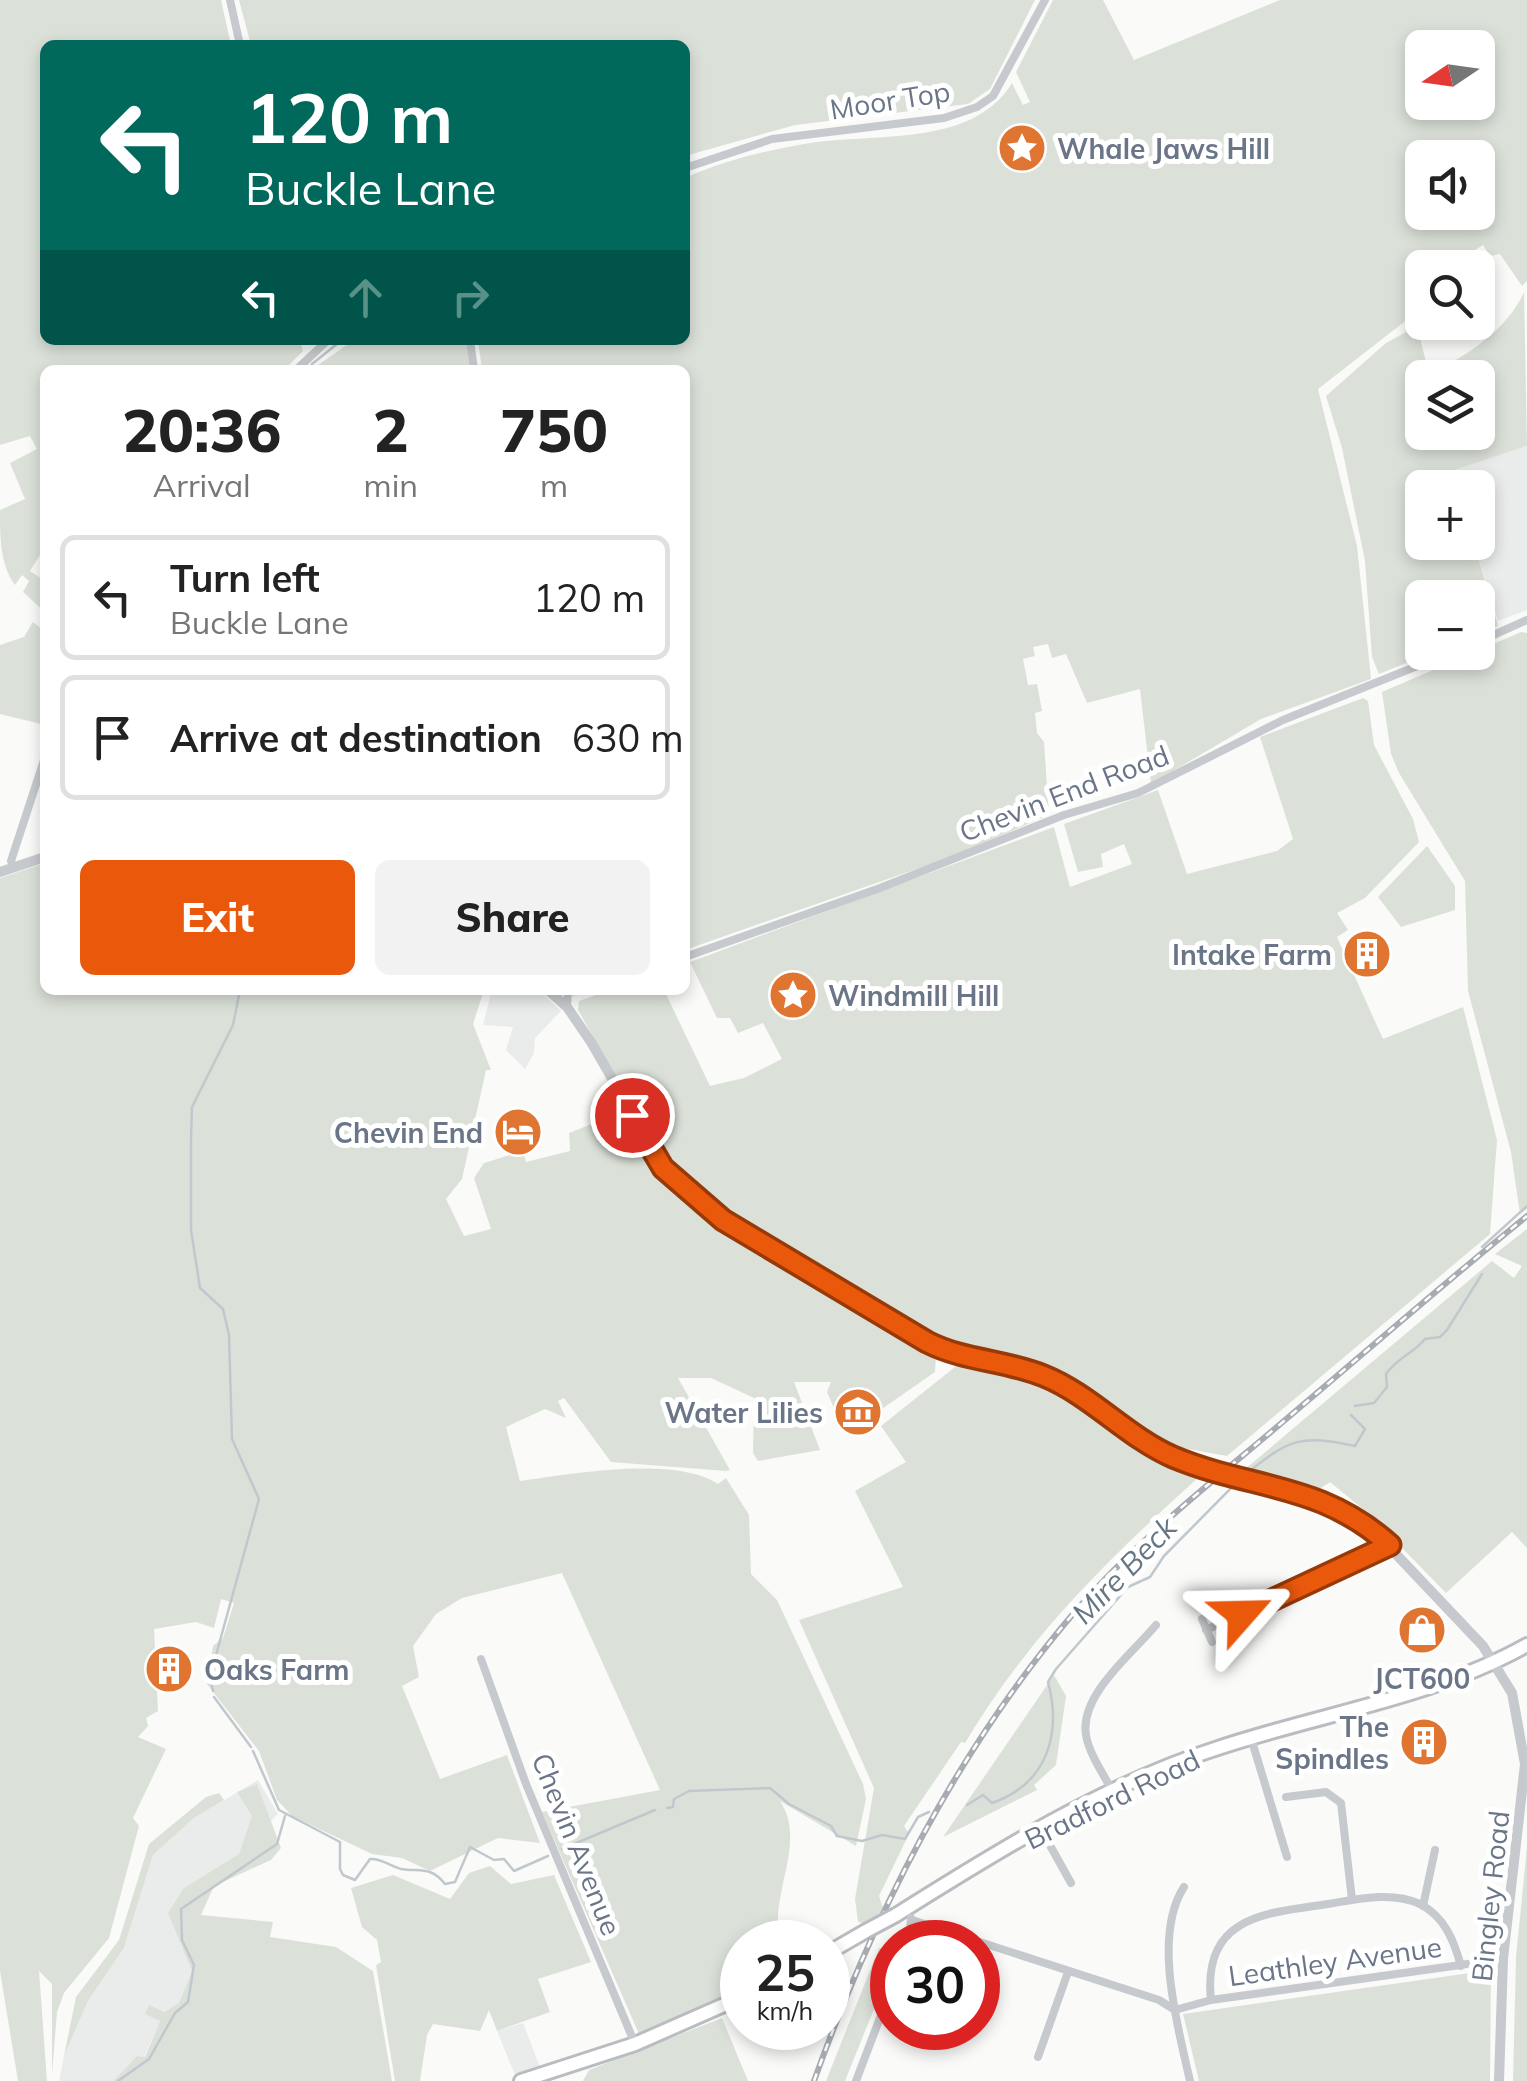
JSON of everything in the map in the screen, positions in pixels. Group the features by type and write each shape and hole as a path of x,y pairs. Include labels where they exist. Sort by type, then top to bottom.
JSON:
{"main road":[{"name":"Bradford Road","path":"850,1941 905,1915 1042,1831 1158,1770 1495,1662 1527,1646"},
{"path":"521,2081 635,2044 720,2007"},
{"path":"542,2081 560,2070"}],"street":[{"path":"230,0 239,40"},
{"name":"Moor Top","path":"690,166 772,139 944,118 977,107 993,96 1045,0"},
{"path":"1495,634 1527,620"},
{"name":"Chevin End Road","path":"690,955 896,882 1064,815 1138,794 1283,720 1407,670"},
{"path":"14,868 11,861 40,786"},
{"path":"0,872 40,859"},
{"name":"Bingley Road","path":"554,995 567,1007 663,1168 723,1220 939,1348 1043,1376 1172,1456 1306,1494 1358,1519 1390,1545 1495,1662 1524,1726 1525,1776 1503,1959 1499,2081"},
{"path":"567,1007 568,995"},
{"path":"1206,1630 1390,1545"},
{"path":"1202,1620 1212,1642"},
{"path":"1113,1792 1086,1740 1084,1723 1090,1702 1156,1625"},
{"name":"Chevin Avenue","path":"480,1659 526,1784 635,2044"},
{"path":"1252,1738 1286,1857"},
{"path":"1286,1796 1326,1792 1341,1803 1352,1900"},
{"path":"1042,1831 1070,1884"},
{"path":"1424,1906 1435,1850"},
{"path":"1184,1888 1170,1915 1174,2010 1190,2081"},
{"path":"1210,2000 1213,1960 1225,1939 1240,1925 1258,1913 1352,1900 1396,1896 1424,1906 1449,1930 1462,1966"},
{"path":"906,1920 905,1915 1159,2000 1174,2010"},
{"name":"Leathley Avenue","path":"1174,2010 1210,2000 1503,1959"},
{"path":"1026,2043 1039,2053 1068,1972"},
{"path":"856,2081 870,2044"}],"shaded area":[{"path":"0,0 221,0 230,40 40,40 40,345 301,345 303,351 289,365 40,365 40,555 30,571 40,578 40,607 23,592 29,581 22,575 15,585 6,568 0,510 25,499 10,463 37,449 30,436 0,445"},
{"path":"239,0 1035,0 990,89 968,104 795,125 690,155 690,40 250,40"},
{"path":"1053,0 1103,0 1134,60 1280,0 1527,0 1527,281 1522,286 1500,254 1495,255 1495,250 1486,250 1483,245 1475,250 1405,250 1405,321 1318,389 1357,546 1371,679 1261,719 1151,784 1140,689 1087,703 1066,654 1052,658 1048,644 1033,647 1035,656 1023,659 1028,685 1037,684 1042,711 1035,713 1037,733 1044,742 1049,815 948,858 690,948 690,365 481,365 479,345 690,345 690,176 789,147 946,128 972,119 994,104 1012,83 1023,105 1030,102 1016,72"},
{"path":"1524,292 1527,446 1455,470 1405,470 1405,560 1479,560 1485,580 1405,580 1405,664 1379,674 1372,657 1365,561 1342,448 1326,396 1386,343 1405,333 1405,340 1420,340 1426,360 1405,360 1405,450 1495,450 1495,360 1455,360 1485,340 1495,340 1495,331"},
{"path":"347,345 467,345 469,365 318,365"},
{"path":"1527,446 1527,610 1498,621 1495,580 1485,580 1479,560 1495,560 1495,470 1455,470"},
{"path":"33,622 40,628 40,724 0,714 0,645 24,637"},
{"path":"1527,633 1527,1209 1520,1214 1511,1152 1468,991 1465,881 1399,773 1391,754 1382,692 1433,670 1495,670 1495,643"},
{"path":"1363,698 1368,701 1374,745 1413,819 1419,842 1365,898 1337,913 1348,930 1337,937 1383,1039 1463,1007 1497,1140 1490,1234 1227,1456 1161,1444 1056,1377 955,1350 872,1298 727,1219 659,1153 578,1010 579,1001 596,995 666,995 710,1086 744,1078 782,1059 763,1023 738,1033 730,1018 717,1018 690,962 1054,827 1070,887 1132,864 1124,844 1101,854 1103,867 1078,872 1064,824 1158,790 1187,874 1277,851 1293,839 1260,737"},
{"path":"1427,846 1455,886 1455,910 1401,927 1378,897"},
{"path":"40,865 40,995 482,995 473,1024 491,1070 486,1070 462,1179 446,1199 464,1236 491,1229 474,1178 484,1163 523,1151 526,1162 570,1151 569,1133 622,1112 662,1175 718,1225 936,1355 935,1372 876,1413 870,1413 868,1405 866,1413 839,1420 827,1392 831,1382 794,1382 820,1450 758,1461 753,1453 754,1398 711,1378 678,1378 730,1470 726,1471 611,1462 564,1398 558,1401 566,1418 545,1409 506,1427 520,1481 650,1468 699,1475 718,1484 726,1478 749,1515 751,1574 777,1600 863,1784 866,1799 856,1846 780,1801 788,1817 790,1834 778,1920 720,1920 720,1997 639,2034 542,1812 660,1790 562,1573 462,1598 436,1614 413,1646 419,1677 402,1686 440,1779 507,1755 540,1843 498,1838 430,1871 402,1858 372,1854 292,1816 277,1800 259,1751 207,1684 213,1646 223,1638 234,1603 221,1599 214,1628 196,1622 154,1629 158,1711 146,1718 148,1726 138,1737 166,1749 133,1818 139,1826 109,1938 64,1993 57,2012 52,2074 52,1984 39,1971 47,2081 18,2081 0,1971 0,878"},
{"path":"491,995 544,995 561,1011 535,1038 534,1053 525,1069 506,1050 513,1027 483,1025"},
{"path":"1527,1229 1527,1548 1512,1532 1446,1593 1369,1514 1330,1482 1315,1492 1244,1470 1492,1261 1514,1278 1522,1266 1495,1254"},
{"path":"960,1363 1043,1383 1198,1478 1071,1601 1015,1668 904,1826 909,1834 879,1896 884,1911 863,1923 858,1922 855,1899 874,1788 799,1620 903,1587 855,1491 906,1462 881,1426"},
{"path":"1054,1675 1066,1696 1056,1765 1034,1785 1037,1790 943,1837"},
{"path":"258,1780 278,1814 264,1828 254,1848 184,1888 192,1971 179,2004 164,2012 149,2006 160,2021 144,2057 137,2056 113,2081 59,2081 64,2056 88,2001 124,1948 153,1855 194,1818"},
{"path":"257,1784 281,1848 271,1860 214,1886 201,1915 273,1922 270,1937 336,1947 373,1971 392,2081 113,2081 137,2056 145,2057 160,2021 145,2014 149,2005 164,2012 179,2003 192,1971 168,1913 184,1888 239,1854 252,1816 237,1792"},
{"path":"219,1793 224,1800 194,1818 153,1855 124,1948 88,2001 64,2056 76,1997 119,1940 149,1844 206,1797"},
{"path":"1527,1847 1527,2081 1513,2081 1516,1957"},
{"path":"490,1866 511,1884 554,1875 591,1962 538,1979 550,2012 497,2031 489,2010 480,2031 433,2024 427,2035 420,2081 395,2081 376,1965 381,1962 377,1940 362,1927 351,1888 393,1875 450,1899 469,1873"},
{"path":"1491,1970 1490,2081 1199,2081 1183,2014"},
{"path":"870,1971 870,2019 845,2081 826,2081 838,2050 850,2050 850,2021"},
{"path":"720,2019 720,2050 735,2050 748,2081 583,2081 589,2070"},
{"path":"523,2023 540,2067 515,2075 497,2031"}],"waterway":[{"path":"312,365 336,345"},
{"path":"213,1691 210,1677 259,1499 232,1439 229,1335 223,1309 200,1288 191,1230 192,1107 233,1025 239,995"},
{"name":"Mire Beck","path":"1482,1247 1527,1206"},
{"name":"Mire Beck","path":"1355,1406 1374,1403 1387,1387 1386,1374 1391,1368 1425,1339 1440,1337 1447,1330 1482,1274"},
{"name":"Mire Beck","path":"1246,1474 1296,1442 1321,1440 1355,1446 1365,1429 1351,1415"},
{"name":"Mire Beck","path":"967,1805 983,1795 992,1803 1011,1794 1038,1770 1051,1738 1048,1682 1056,1669 1128,1587 1150,1577 1164,1556 1240,1479"},
{"path":"214,1697 251,1747"},
{"name":"Mire Beck","path":"253,1751 279,1810 340,1842 340,1869 343,1875 355,1880 370,1859 401,1869 430,1872 445,1884 455,1882 470,1847 494,1860 504,1859 514,1871 548,1856"},
{"name":"Mire Beck","path":"667,1808 689,1791 770,1788 789,1804 831,1826 837,1836 862,1841 882,1835 905,1839 918,1817 929,1812"},
{"name":"Mire Beck","path":"562,1849 655,1810"},
{"path":"118,2081 149,2059 175,2013 188,2002 194,1965 182,1940 181,1909 277,1844 285,1816"}],"railway":[{"path":"814,2081 863,1957 922,1836 992,1721 1073,1614 1172,1516 1527,1216"}],"place":[{"name":"Whale Jaws Hill","path":"1022,148"},
{"name":"Intake Farm","path":"1367,954"},
{"name":"Windmill Hill","path":"793,995"},
{"name":"Chevin End","path":"518,1132"},
{"name":"Water Lilies","path":"858,1412"},
{"name":"JCT600","path":"1422,1630"},
{"name":"Oaks Farm","path":"169,1669"},
{"name":"The Spindles","path":"1424,1742"}],"route":[{"path":"632,1115 663,1168 684,1190 723,1220 927,1342 951,1354 1043,1376 1082,1396 1172,1456 1306,1494 1358,1519 1390,1545 1242,1614"}]}
